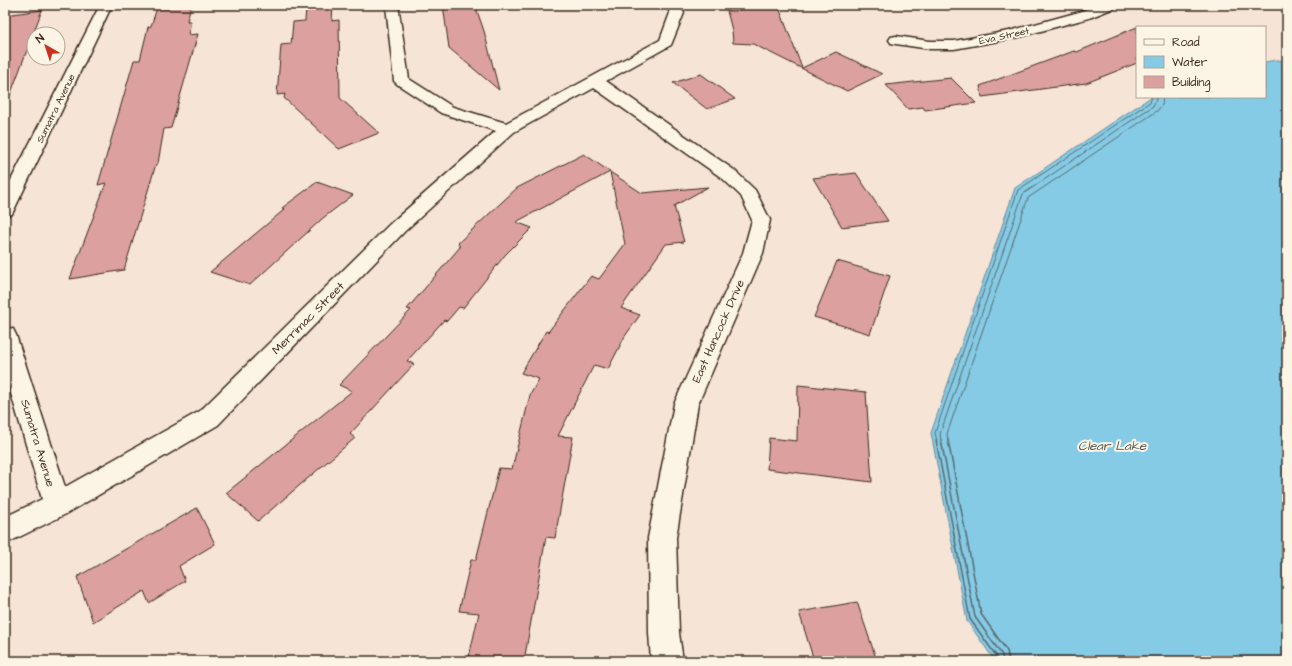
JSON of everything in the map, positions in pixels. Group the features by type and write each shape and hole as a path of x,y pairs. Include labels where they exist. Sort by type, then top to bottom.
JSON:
{"street":[{"name":"Sumatra Avenue","path":"5,210 106,5"},
{"path":"392,5 402,82 447,110 508,129"},
{"name":"Merrimac Street","path":"5,531 58,505 209,418 398,227 508,129 666,42 677,12 672,5"},
{"name":"Eva Street","path":"896,40 930,45 954,45 1010,35 1084,14 1109,5"},
{"name":"East Hancock Drive","path":"595,81 728,174 749,194 761,220 753,253 686,404 662,538 664,633 667,661"},
{"name":"Sumatra Avenue","path":"5,335 58,505"}],"water":[{"name":"Clear Lake","path":"1277,60 1287,61 1287,661 995,661 967,621 931,433 1015,188 1150,98 1266,98 1266,62"}],"building":[{"path":"158,5 191,5 187,21 191,21 188,35 198,34 171,128 164,129 158,163 156,164 124,270 70,279 106,183 98,185 134,60 140,60 148,27 151,26"},
{"path":"333,5 332,21 339,20 340,98 379,133 339,149 284,98 285,94 277,95 281,45 291,44 293,22 305,21 306,8"},
{"path":"443,5 475,5 484,31 499,90 449,48"},
{"path":"735,5 778,5 802,68 836,52 882,74 847,91 753,44 733,43 732,30 727,11 737,11"},
{"path":"42,10 36,26 26,26 26,53 8,101 5,101 5,15"},
{"path":"1136,27 1136,63 1086,83 982,97 980,86 1074,51 1077,52"},
{"path":"701,74 735,99 707,109 673,83"},
{"path":"951,78 976,103 925,110 923,107 908,109 886,85"},
{"path":"584,154 610,172 516,222 532,228 505,255 463,308 459,307 447,321 444,320 407,361 414,364 350,434 355,438 258,521 226,493 352,391 339,385 411,310 407,309 460,247 458,243 517,188"},
{"path":"610,172 642,193 708,187 674,206 684,242 666,244 621,308 640,315 625,336 608,369 594,365 558,436 573,437 555,538 546,537 524,661 468,661 479,613 459,611 471,560 476,560 499,468 512,469 530,395 539,379 521,373 546,331 548,332 591,276 599,279 625,244"},
{"path":"856,173 888,221 842,227 813,178"},
{"path":"317,182 353,195 323,218 250,285 210,272 285,209 282,208"},
{"path":"837,261 890,276 870,334 814,317"},
{"path":"798,385 866,392 872,482 767,469 769,438 797,441"},
{"path":"197,508 215,544 179,566 185,581 149,603 144,591 93,622 77,577"},
{"path":"857,602 877,661 814,661 799,612"}]}
